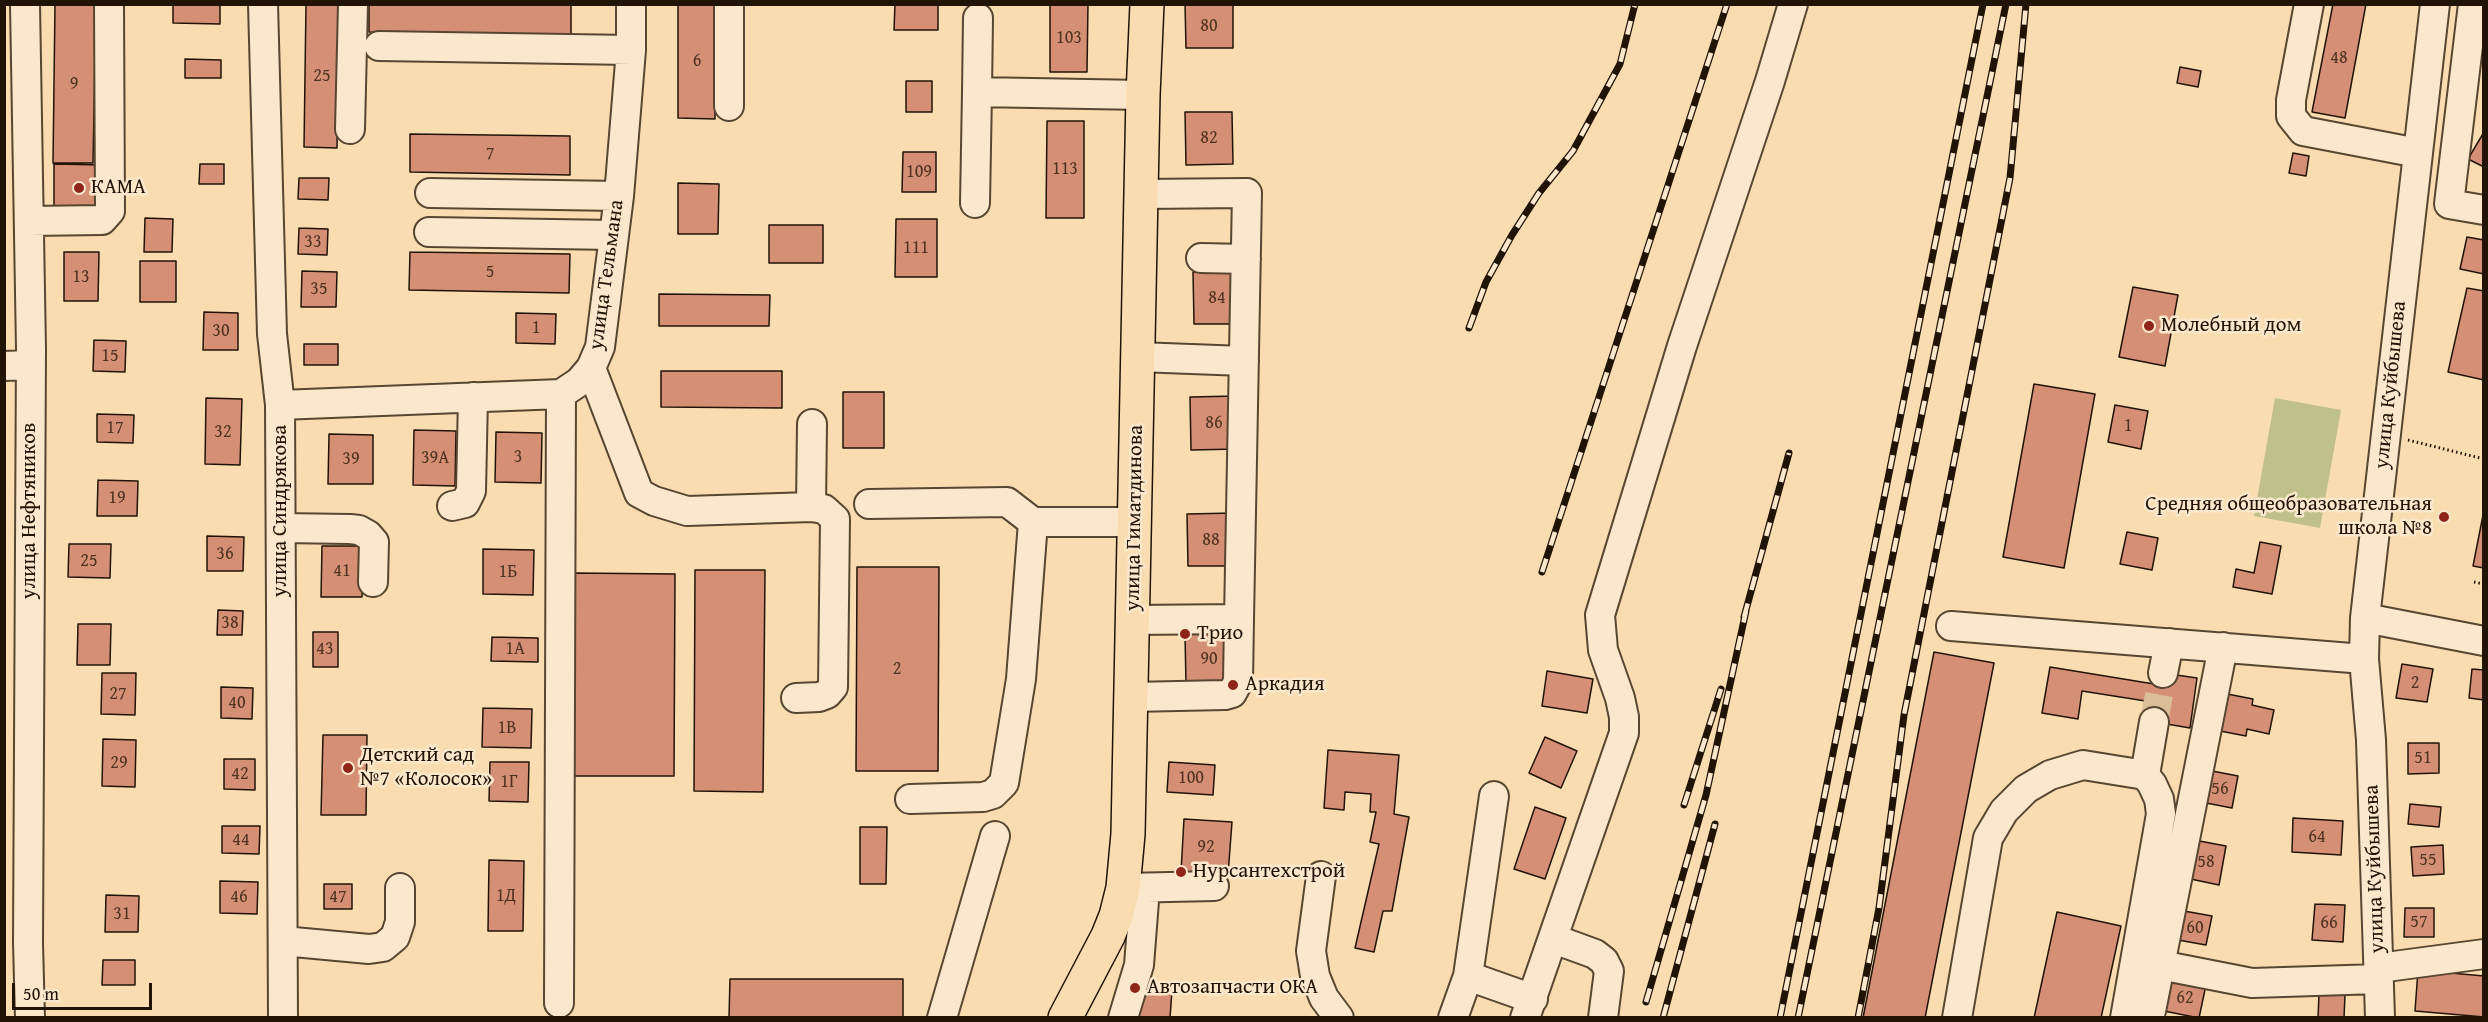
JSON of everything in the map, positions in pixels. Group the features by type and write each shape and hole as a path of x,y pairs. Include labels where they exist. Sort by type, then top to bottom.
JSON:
{"main road":[{"name":"улица Гиматдинова","path":"1065,1017 1134,888 1128,834 1143,95 1147,4"}],"street":[{"name":"улица Нефтяников","path":"25,4 16,178 29,221 18,366 16,941 30,1017"},
{"path":"29,221 102,220 110,211 109,4"},
{"name":"улица Синдрякова","path":"262,4 272,334 280,405 283,1017"},
{"path":"350,129 352,4"},
{"name":"улица Тельмана","path":"561,394 579,382 591,368 600,347 619,196 631,50 631,4"},
{"path":"729,4 729,106"},
{"path":"1468,976 1529,1008 1624,733 1624,717 1620,698 1603,650 1600,615 1682,346 1770,81 1793,4"},
{"path":"2309,4 2291,100 2291,116 2303,131 2418,153"},
{"name":"улица Куйбышева","path":"2380,1017 2371,740 2364,658 2365,618 2434,4"},
{"path":"2449,204 2473,102 2474,4"},
{"path":"975,203 978,18"},
{"path":"379,46 631,50"},
{"path":"977,92 1143,95"},
{"path":"430,193 619,196"},
{"path":"1131,697 1225,695 1232,693 1238,682 1247,193 1141,195"},
{"path":"2412,197 2484,210"},
{"path":"429,232 614,235"},
{"path":"1201,258 1246,259"},
{"path":"1138,357 1244,361"},
{"path":"591,368 639,493 662,505 687,511 811,507 824,509 835,519 835,674 833,687 819,698 796,698"},
{"path":"280,405 561,394 559,1003"},
{"path":"452,506 465,503 471,491 473,397"},
{"path":"811,507 812,424"},
{"path":"869,504 1006,502 1033,522 1135,522"},
{"path":"910,799 983,797 993,794 1004,783 1021,679 1033,522"},
{"path":"281,528 350,529 359,530 368,535 374,542 373,582"},
{"path":"1132,620 1239,618"},
{"path":"2365,618 2484,641"},
{"path":"1951,626 2364,658"},
{"path":"2163,673 2169,643"},
{"path":"2138,1014 2160,965 2223,647"},
{"path":"2145,775 2154,722"},
{"path":"1957,1017 1988,838 2004,811 2026,789 2050,775 2083,765 2145,775 2159,799 2161,814 2138,1014"},
{"path":"1453,1017 1468,976 1494,796"},
{"path":"942,1017 995,836"},
{"path":"1322,876 1311,951 1315,976 1324,998 1339,1017"},
{"path":"1123,1017 1139,965 1134,888 1214,886"},
{"path":"283,941 369,949 382,947 395,937 400,922 400,888"},
{"path":"1554,939 1595,954 1604,961 1609,971 1603,1017"},
{"path":"2160,965 2252,983 2379,974 2484,954"}],"path":[{"path":"2385,435 2484,459"},
{"path":"2474,582 2484,584"}],"green space":[{"path":"2275,398 2341,410 2320,528 2254,516"}],"building":[{"path":"55,4 96,4 93,163 53,163"},
{"path":"173,4 220,4 220,24 173,23"},
{"path":"306,4 339,4 337,148 304,147"},
{"path":"369,4 571,4 571,36 369,32"},
{"path":"678,4 715,4 715,119 678,118"},
{"path":"895,4 938,4 938,30 894,30"},
{"path":"1050,4 1088,4 1087,72 1050,72"},
{"path":"1185,4 1233,4 1233,48 1186,48"},
{"path":"2333,4 2366,4 2345,118 2312,112"},
{"path":"185,59 221,60 221,78 185,78"},
{"path":"2180,67 2201,71 2198,87 2177,83"},
{"path":"906,81 932,81 932,112 906,112"},
{"path":"1185,112 1232,112 1233,164 1186,165"},
{"path":"1047,121 1084,121 1084,218 1046,218"},
{"path":"2484,132 2484,167 2468,159"},
{"path":"410,134 570,136 570,175 410,172"},
{"path":"903,152 936,152 936,192 902,192"},
{"path":"2293,153 2309,156 2306,176 2289,173"},
{"name":"КАМА","path":"54,164 104,165 104,212 54,211"},
{"path":"200,164 224,164 224,184 199,184"},
{"path":"299,178 329,178 328,200 298,199"},
{"path":"678,183 719,184 718,234 678,234"},
{"path":"145,218 173,219 172,252 144,252"},
{"path":"896,219 937,219 937,277 895,277"},
{"path":"769,225 823,225 823,263 769,263"},
{"path":"299,228 328,229 327,255 298,254"},
{"path":"2467,237 2484,240 2484,274 2460,269"},
{"path":"64,252 99,252 98,301 64,301"},
{"path":"410,252 570,254 569,293 409,290"},
{"path":"140,261 176,261 176,302 140,302"},
{"path":"302,271 337,272 336,307 301,307"},
{"path":"1240,271 1241,324 1194,324 1193,272"},
{"name":"Молебный дом","path":"2133,287 2178,295 2165,366 2119,357"},
{"path":"2467,288 2484,291 2484,380 2448,372"},
{"path":"659,294 770,295 769,326 659,326"},
{"path":"204,312 238,313 238,350 203,350"},
{"path":"516,313 556,314 555,344 516,343"},
{"path":"94,340 126,341 125,372 93,371"},
{"path":"304,344 338,344 338,365 304,365"},
{"path":"661,371 782,371 782,408 661,407"},
{"path":"2034,384 2095,394 2064,568 2003,557"},
{"path":"843,392 884,392 884,448 843,448"},
{"path":"1237,396 1238,449 1191,450 1190,397"},
{"path":"206,398 242,399 240,465 205,464"},
{"path":"2115,405 2148,411 2141,449 2108,442"},
{"path":"97,414 134,415 133,443 97,442"},
{"path":"414,430 456,431 455,486 413,485"},
{"path":"496,432 542,433 541,483 495,482"},
{"path":"329,434 373,435 373,484 328,484"},
{"path":"98,480 138,481 137,516 97,516"},
{"path":"2484,510 2484,568 2473,566"},
{"path":"1234,513 1235,566 1188,566 1187,514"},
{"path":"2127,532 2158,538 2152,570 2120,564"},
{"path":"207,536 244,537 243,571 207,571"},
{"path":"2260,542 2281,546 2272,594 2233,587 2236,569 2254,573"},
{"path":"69,544 111,544 110,578 68,577"},
{"path":"322,546 363,546 362,597 321,597"},
{"path":"483,549 534,550 533,595 483,594"},
{"path":"857,567 939,567 938,771 856,771"},
{"path":"695,570 765,570 763,792 694,791"},
{"path":"574,573 675,574 674,776 573,776"},
{"path":"218,610 243,611 242,635 217,635"},
{"path":"78,624 111,624 110,665 77,665"},
{"path":"313,632 338,632 338,667 313,667"},
{"path":"1232,633 1233,685 1186,686 1185,634"},
{"path":"492,637 538,638 538,662 491,661"},
{"path":"1934,652 1994,663 1925,1018 1863,1018"},
{"path":"2402,664 2433,669 2427,702 2396,698"},
{"path":"2050,667 2154,684 2156,672 2197,678 2190,728 2149,721 2152,702 2082,691 2078,719 2042,713"},
{"path":"2472,669 2484,670 2484,700 2469,698"},
{"path":"1547,671 1593,679 1587,713 1542,706"},
{"path":"102,673 136,673 135,715 101,714"},
{"path":"221,687 253,688 252,719 221,718"},
{"path":"2222,693 2253,699 2252,705 2274,710 2269,734 2247,729 2246,736 2215,730"},
{"path":"483,708 532,709 531,748 482,747"},
{"path":"323,735 367,735 366,815 321,815"},
{"path":"1545,737 1577,751 1561,788 1529,773"},
{"path":"103,739 136,740 135,787 102,786"},
{"path":"2408,743 2439,743 2439,773 2408,774"},
{"path":"1328,750 1399,755 1394,814 1409,817 1392,911 1383,911 1374,952 1355,948 1379,844 1370,842 1376,812 1370,812 1371,794 1345,792 1344,810 1324,808"},
{"path":"224,759 255,759 255,790 224,789"},
{"path":"490,762 529,762 528,802 489,801"},
{"path":"1169,762 1215,765 1213,795 1167,792"},
{"path":"2207,770 2238,776 2232,808 2201,802"},
{"path":"2410,804 2441,807 2439,827 2408,824"},
{"path":"1535,807 1566,818 1545,879 1514,869"},
{"path":"2293,818 2343,821 2341,855 2292,852"},
{"path":"1184,819 1232,822 1228,875 1181,872"},
{"path":"222,826 260,826 259,854 222,853"},
{"path":"860,827 887,827 886,884 860,884"},
{"path":"2194,840 2226,846 2219,885 2186,878"},
{"path":"2443,845 2444,874 2413,876 2411,847"},
{"path":"489,860 524,861 523,931 488,931"},
{"path":"220,881 258,882 257,914 220,913"},
{"path":"324,884 352,884 352,909 324,909"},
{"path":"106,895 139,896 138,932 105,932"},
{"path":"2315,904 2345,905 2343,942 2312,940"},
{"path":"2405,908 2434,908 2434,937 2404,937"},
{"path":"2184,911 2212,916 2206,945 2178,940"},
{"path":"2057,912 2121,926 2101,1018 2034,1018"},
{"path":"103,960 135,960 135,985 102,985"},
{"path":"2418,970 2484,976 2484,1017 2415,1011"},
{"path":"2171,978 2206,985 2199,1018 2164,1011"},
{"path":"730,979 903,979 903,1018 729,1017"},
{"path":"1135,988 1172,990 1170,1018 1133,1018"},
{"path":"2319,994 2345,995 2344,1018 2318,1018"}],"tunnel":[{"path":"2154,722 2163,673"}],"railway":[{"path":"1469,328 1486,282 1512,235 1539,193 1573,151 1620,64 1635,4"},
{"path":"1542,572 1727,4"},
{"path":"1780,1018 1983,4"},
{"path":"1798,1018 2006,4"},
{"path":"1858,1018 1879,908 1904,715 2010,178 2026,4"},
{"path":"1744,617 1789,453"},
{"path":"1646,1002 1706,795 1746,611"},
{"path":"1684,805 1721,689"},
{"path":"1663,1018 1715,824"}],"place":[{"name":"КАМА","path":"79,188"},
{"name":"Молебный дом","path":"2149,326"},
{"name":"Средняя общеобразовательная школа №8","path":"2444,517"},
{"name":"Трио","path":"1185,634"},
{"name":"Аркадия","path":"1233,685"},
{"name":"Детский сад №7 «Колосок»","path":"348,768"},
{"name":"Нурсантехстрой","path":"1181,872"},
{"name":"Автозапчасти ОКА","path":"1135,988"}]}
